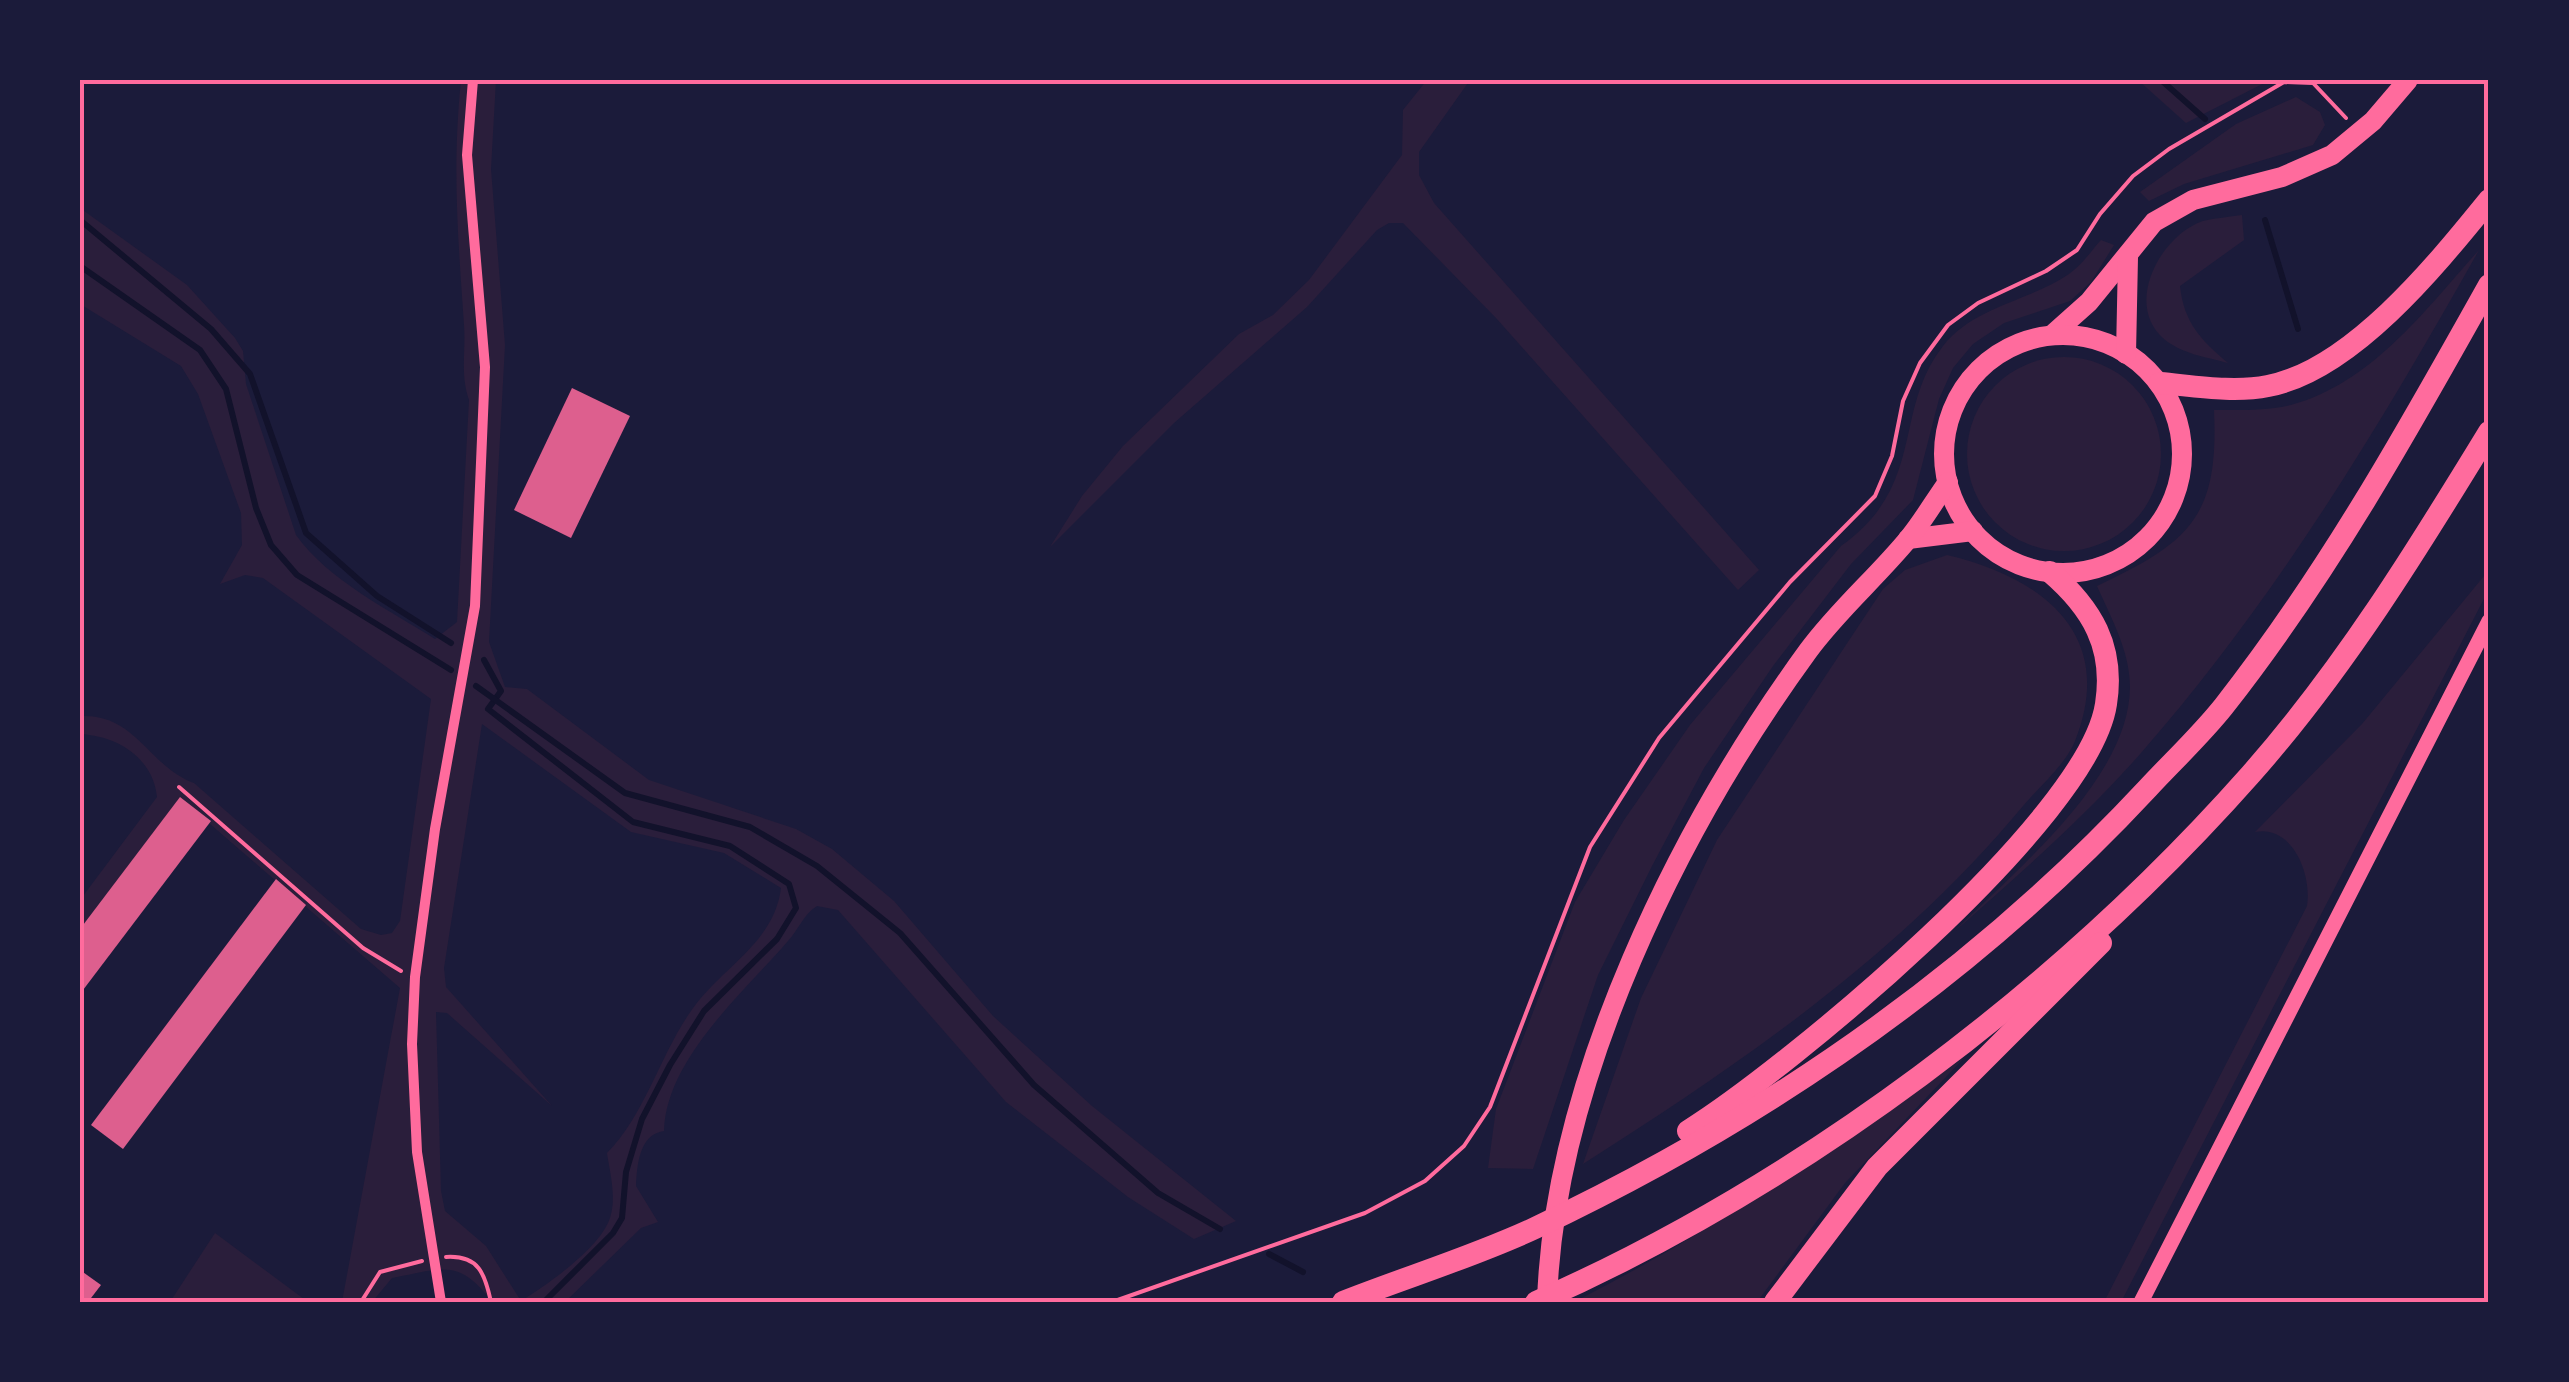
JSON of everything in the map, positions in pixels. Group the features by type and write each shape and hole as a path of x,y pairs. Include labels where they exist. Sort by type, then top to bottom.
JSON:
{"highway":[{"path":"2052,335 2090,302 2154,222 2172,209 2231,188 2282,177 2332,155 2408,80"},
{"path":"2160,383 2266,386 2310,372 2397,302 2489,200"},
{"path":"2126,354 2128,257"},
{"path":"1343,1302 1532,1229 1688,1148 1823,1065 1944,980 2084,857 2222,709 2308,592 2385,471 2489,285"},
{"path":"2052,335 2095,338 2126,354 2160,383 2174,409 2182,447 2178,486 2154,530 2120,559 2074,572 2050,572 2024,566 1996,552 1973,531 1948,482 1944,448 1951,414 1966,384 1990,359 2020,342 2052,335"},
{"path":"1776,1302 1802,1260 1877,1167 1939,1100 2108,936 2190,848 2252,773 2354,640 2489,432"},
{"path":"1547,1302 1558,1190 1581,1098 1640,944 1757,725 1810,648 1908,538 1948,482"},
{"path":"1908,538 1973,531"},
{"path":"1532,1229 1702,1122 1821,1033 1925,939 2009,855 2068,786 2096,735 2106,707 2109,671 2101,633 2088,608 2050,572"},
{"path":"1536,1302 1602,1273 1717,1209 1900,1088 2114,913 2252,773"}],"street":[{"path":"441,1302 412,1098 415,977 435,829 476,606 485,368 467,155 473,80"},
{"path":"2141,1302 2489,621"}],"path":[{"path":"1112,1302 1365,1213 1426,1181 1464,1146 1490,1108 1590,847 1659,738 1790,582 1875,496 1892,456 1903,401 1920,363 1948,326 1978,303 2046,271 2076,250 2100,214 2134,176 2169,150 2284,82 2314,82 2338,105 2357,134"},
{"path":"180,787 362,948 415,977"},
{"path":"361,1302 380,1272 452,1256 473,1261 484,1273 491,1302"}],"shaded area":[{"path":"461,80 496,80 491,169 505,345 489,642 505,687 527,689 649,780 796,829 832,849 894,901 993,1016 1092,1106 1236,1221 1194,1239 1128,1197 1006,1102 838,910 817,906 710,1028 678,1078 668,1104 664,1131 644,1144 636,1186 658,1222 641,1228 565,1302 492,1302 459,1272 436,1270 392,1278 372,1302 342,1302 400,988 180,798 80,929 80,900 157,797 141,760 108,739 80,734 80,716 99,717 129,732 165,765 194,783 361,929 381,935 392,933 400,921 431,699 263,578 245,575 220,584 242,545 241,513 198,394 181,366 80,304 80,208 187,285 235,338 243,351 246,384 296,535 309,551 360,593 435,639 457,622 469,400 464,372 457,202","holes":["482,724 631,832 724,853 781,888 768,925 691,1011 632,1121 607,1153 612,1206 602,1234 569,1266 521,1301 486,1246 445,1211 441,1191 436,1012 447,1013 552,1106 446,987 444,968"]},
{"path":"1427,80 1470,80 1419,152 1419,175 1434,203 1759,570 1738,590 1496,318 1403,223 1389,223 1377,230 1307,307 1174,423 1050,547 1082,496 1123,446 1239,334 1273,315 1309,280 1402,155 1403,110"},
{"path":"2138,80 2270,80 2186,123"},
{"path":"2296,97 2320,112 2325,125 2313,145 2184,184 2149,201 2140,192 2236,124"},
{"path":"2242,215 2244,240 2180,286 2185,310 2195,330 2228,363 2186,352 2164,339 2152,324 2147,290 2152,272 2173,240 2203,221"},
{"path":"2101,240 2114,245 2091,282 2070,301 2004,323 1973,344 1953,368 1939,399 1913,500 1851,564 1773,666 1704,768 1652,866 1598,975 1533,1169 1488,1168 1496,1109 1575,902 1624,820 1690,725 1886,498 1898,473 1918,396 1943,346 1970,322 2069,274"},
{"path":"2479,250 2323,510 2190,695 2097,800 1954,932 2064,821 2111,756 2125,722 2129,674 2119,635 2097,586 2155,555 2192,522 2204,501 2211,476 2214,410 2291,405 2347,380 2396,341"},
{"path":"2064,357 2101,364 2133,385 2154,417 2161,454 2154,491 2133,523 2101,544 2064,551 2027,544 1995,523 1974,491 1967,454 1974,417 1995,385 2027,364"},
{"path":"1947,555 1982,565 2041,596 2063,617 2079,642 2086,670 2086,704 2071,750 1975,860 1872,958 1761,1045 1583,1164 1641,998 1717,840 1883,589 1905,570"},
{"path":"2489,570 2489,589 2121,1302 2104,1302 2307,906 2306,880 2297,855 2280,836 2255,832 2362,724"},
{"path":"1965,1057 1845,1183 1757,1302 1574,1302 1725,1217"},
{"path":"215,1233 308,1302 170,1302"}],"building":[{"path":"572,388 630,416 571,538 514,510"},
{"path":"180,797 211,821 80,994 80,929"},
{"path":"276,879 306,905 123,1149 91,1125"},
{"path":"80,1270 101,1285 88,1302 80,1302"}],"waterway":[{"path":"2161,80 2205,119"},
{"path":"80,220 211,329 250,374 306,533 377,596 451,643"},
{"path":"2265,220 2298,329"},
{"path":"80,266 200,350 226,389 256,508 271,545 297,575 451,670"},
{"path":"484,660 501,691 488,709 633,822 730,846 789,884 796,908 777,939 704,1011 642,1119 626,1172 622,1218 613,1233 544,1302"},
{"path":"476,686 625,793 750,827 817,866 900,933 1034,1085 1158,1193 1220,1229"},
{"path":"1269,1254 1303,1272"}]}
